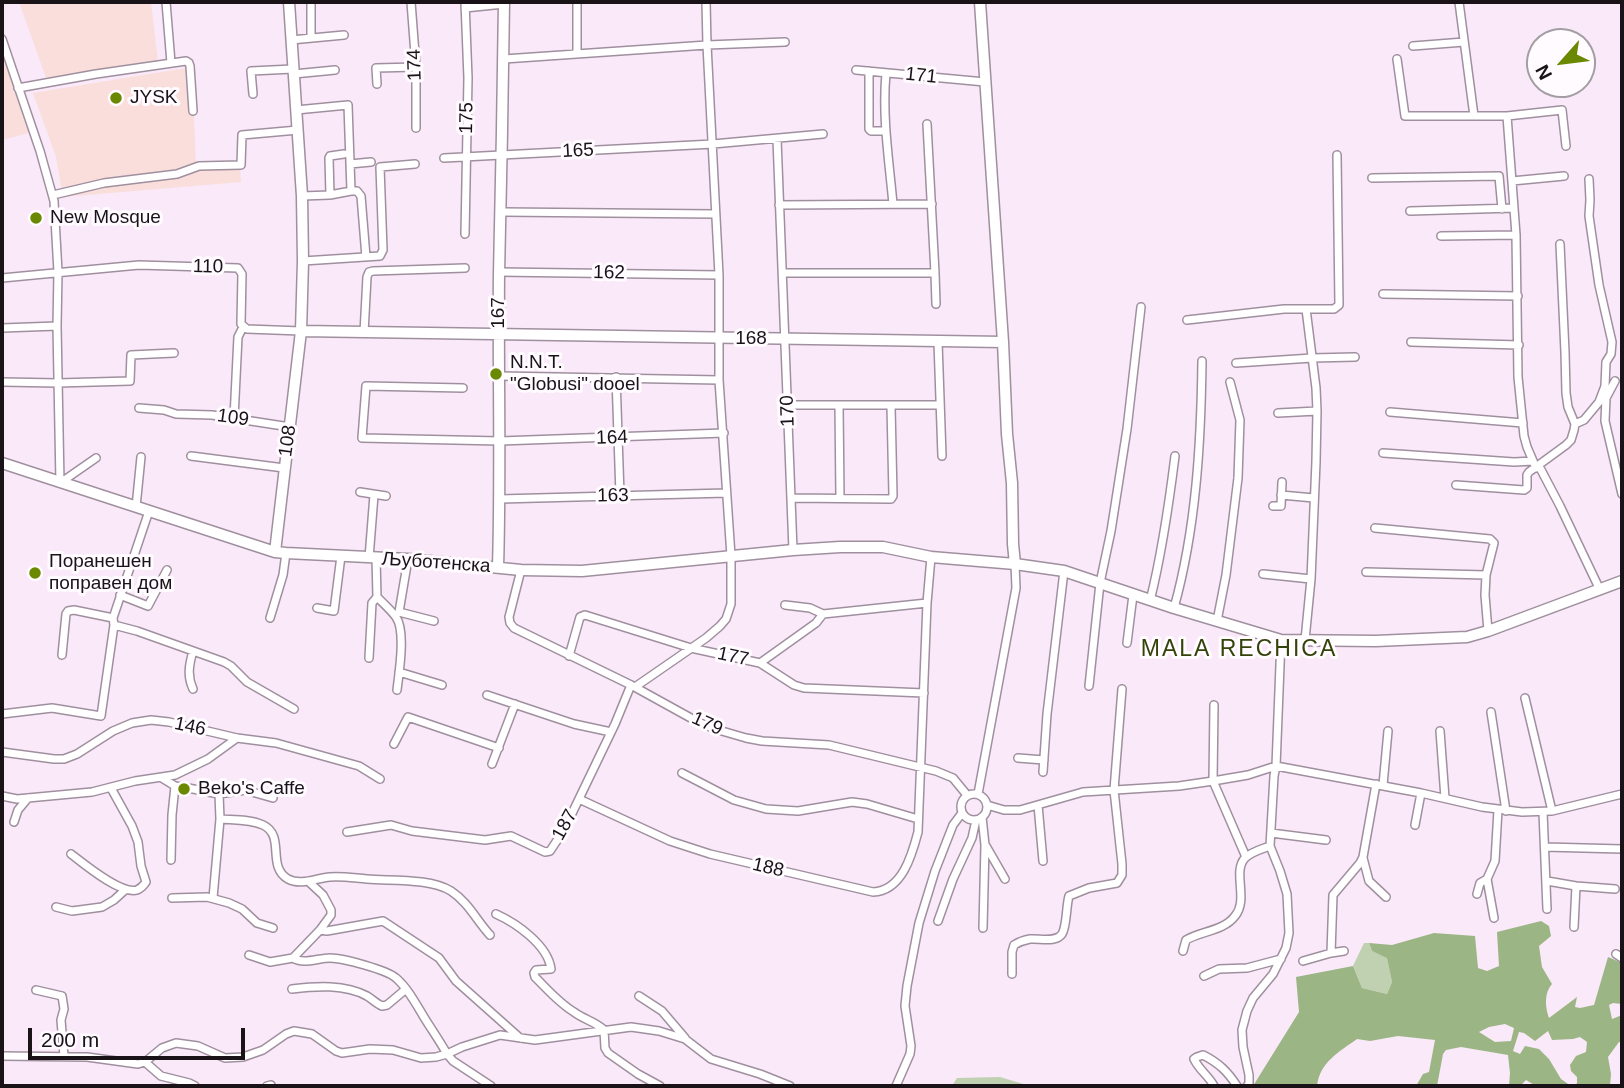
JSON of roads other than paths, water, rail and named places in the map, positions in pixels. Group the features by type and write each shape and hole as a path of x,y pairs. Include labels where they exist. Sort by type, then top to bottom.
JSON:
{"street":[{"path":"166,2 171,63"},
{"name":"108","path":"275,552 301,331 303,261 302,197 289,2"},
{"name":"174","path":"411,2 416,67 416,128"},
{"path":"577,2 577,54"},
{"path":"633,686 720,626 726,619 731,604 731,556 719,380 719,275 706,2"},
{"path":"978,794 1016,588 1012,483 980,2"},
{"path":"1459,2 1474,116"},
{"path":"465,5 504,3"},
{"name":"167","path":"498,568 499,272 504,3"},
{"path":"311,4 311,38"},
{"name":"175","path":"465,5 468,78 465,234"},
{"path":"291,40 344,35"},
{"path":"2,39 53,195 58,272 61,483"},
{"path":"504,59 785,41"},
{"path":"1413,46 1464,42"},
{"path":"1397,59 1405,117 1507,116 1562,110 1566,146"},
{"path":"18,88 189,62 193,111"},
{"path":"377,84 376,68 416,67"},
{"path":"253,94 251,71 335,70"},
{"name":"171","path":"856,70 985,82"},
{"path":"869,71 869,129 885,131"},
{"path":"886,73 885,131 893,204"},
{"path":"296,110 348,105 351,191"},
{"path":"1507,116 1516,235 1518,377 1527,447 1560,506 1600,590"},
{"path":"927,124 936,304"},
{"path":"53,195 104,183 177,174 200,166 241,165 242,135 298,130"},
{"name":"165","path":"444,158 713,144 822,134"},
{"name":"170","path":"777,139 793,550"},
{"path":"330,195 329,158 344,154"},
{"path":"1187,320 1284,309 1334,309 1339,304 1337,155"},
{"path":"351,164 371,162"},
{"path":"303,261 380,256 383,250 380,167 415,164"},
{"path":"1372,178 1499,176 1502,209"},
{"path":"1512,181 1564,176"},
{"path":"1575,424 1584,420 1599,402 1605,386 1606,362 1611,354 1612,342 1599,285 1589,216 1589,178"},
{"path":"302,197 358,191 361,196 366,257"},
{"path":"779,205 932,204"},
{"path":"1410,211 1514,208"},
{"path":"502,212 715,214"},
{"path":"1441,236 1516,235"},
{"path":"1456,485 1524,490 1527,488 1529,472 1570,440 1575,424 1566,393 1560,244"},
{"name":"110","path":"58,272 139,265 238,268 242,274 243,327"},
{"path":"364,333 369,272 465,268"},
{"path":"2,278 58,272"},
{"name":"162","path":"499,272 719,275"},
{"path":"783,273 935,273"},
{"path":"1383,294 1518,296"},
{"path":"1090,686 1100,583 1127,429 1141,307"},
{"path":"1305,640 1311,579 1317,411 1306,309"},
{"path":"2,328 57,327"},
{"path":"234,418 238,337 243,327 364,333 499,335"},
{"name":"168","path":"499,335 1003,342"},
{"path":"938,342 942,456"},
{"path":"1411,342 1519,345"},
{"path":"2,382 130,381 131,355 174,353"},
{"path":"1236,363 1355,357"},
{"path":"1174,608 1183,575 1198,464 1202,361"},
{"path":"499,376 719,380"},
{"path":"617,377 620,495"},
{"path":"1615,381 1606,398 1605,421 1622,494"},
{"path":"1217,621 1226,575 1238,478 1240,419 1230,382"},
{"name":"164","path":"463,388 366,386 362,438 499,442 724,433"},
{"path":"788,405 940,405"},
{"path":"839,405 839,498"},
{"path":"791,498 891,499 891,406"},
{"name":"109","path":"139,408 176,414 212,415 290,427"},
{"path":"1278,413 1317,411"},
{"path":"1390,412 1523,423"},
{"path":"1383,453 1536,465"},
{"path":"191,456 284,468"},
{"path":"1150,601 1157,575 1175,456"},
{"path":"136,507 141,457"},
{"path":"61,483 96,458"},
{"name":"Љуботенска","path":"2,463 275,552 408,559 521,570 582,571 793,550 883,547 931,557 1064,571 1150,601 1281,640 1376,641 1466,637 1622,581"},
{"path":"1273,506 1281,506 1282,482"},
{"path":"360,492 386,496"},
{"name":"163","path":"500,499 726,493"},
{"path":"374,495 373,558 377,597 398,619 401,638 397,690"},
{"path":"1281,495 1314,498"},
{"path":"2,714 52,708 102,716 113,621 149,511"},
{"path":"1375,528 1490,539 1494,543 1486,575 1488,631"},
{"path":"270,618 283,575 286,553"},
{"path":"317,608 334,611 341,556"},
{"name":"188","path":"579,799 670,841 710,854 873,892 885,890 906,870 914,851 918,819 931,557"},
{"path":"408,559 399,612 434,621"},
{"path":"120,595 148,606 167,570"},
{"name":"179","path":"521,570 509,617 514,628 633,686 698,722 762,741 829,745 936,771 953,778 967,795"},
{"path":"1043,772 1064,571"},
{"path":"1366,572 1486,575"},
{"path":"1263,574 1311,579"},
{"path":"1127,643 1133,595"},
{"path":"369,658 372,603 377,597"},
{"path":"785,605 810,608 823,614 927,603"},
{"path":"62,655 66,614 74,610 113,621 231,666 247,682 294,709"},
{"path":"760,663 816,623 823,614"},
{"name":"177","path":"569,656 580,617 585,615 691,648 760,663 794,685 804,688 924,693"},
{"path":"1247,1086 1249,1075 1242,1047 1242,1030 1247,1011 1253,998 1273,974 1286,948 1289,933 1287,894 1270,846 1281,640"},
{"name":"146","path":"192,651 189,672 193,689"},
{"path":"399,672 442,685"},
{"name":"187","path":"347,832 391,825 412,831 485,840 511,836 548,852 564,830 633,686"},
{"path":"1012,974 1014,945 1031,939 1059,938 1063,932 1069,896 1089,888 1117,883 1122,875 1114,790 1122,689"},
{"path":"487,695 574,724 611,732"},
{"path":"1525,698 1552,811"},
{"path":"492,764 515,704"},
{"path":"1213,705 1213,782 1246,858"},
{"path":"1492,712 1502,810 1495,861 1487,879 1494,918"},
{"path":"394,744 408,717 499,748"},
{"name":"146","path":"2,752 64,759 77,754 113,731 132,723 150,720 276,743 359,766 380,779"},
{"path":"1331,953 1333,895 1363,857 1380,785 1388,731"},
{"path":"1440,731 1445,798"},
{"path":"2,796 17,799 92,792 175,775 208,759 237,737"},
{"path":"1017,758 1044,760"},
{"path":"987,805 1004,810 1020,810 1083,792 1213,782 1276,766 1502,810 1552,811 1622,794"},
{"path":"682,773 734,800 766,809 798,811 852,802 918,819"},
{"path":"162,778 175,786 219,794 245,790 272,798"},
{"path":"171,860 175,786"},
{"path":"71,854 94,872 125,890 135,891 146,882 138,842 111,788"},
{"path":"1415,825 1422,793"},
{"path":"213,898 220,819 219,794"},
{"path":"938,921 979,818 987,809 984,799 978,794 967,795 961,803 962,813 968,819 979,818"},
{"path":"14,822 18,810 28,798"},
{"path":"1038,805 1043,861"},
{"path":"1543,812 1547,909"},
{"path":"895,1086 910,1054 905,1006 919,923 935,871 953,825 962,813"},
{"path":"979,818 985,845 983,928"},
{"path":"220,819 262,824 272,831 277,866 290,880 301,883 320,878 346,877 435,885 450,890 464,901 490,935"},
{"path":"1271,833 1326,840"},
{"path":"985,845 1005,879"},
{"path":"1183,951 1186,940 1229,923 1237,915 1242,903 1242,864 1246,858 1270,846"},
{"path":"1545,847 1622,849"},
{"path":"1363,857 1369,881 1386,897"},
{"path":"1477,894 1480,883 1487,879"},
{"path":"250,955 270,962 293,958 320,930 331,911 323,895 308,881"},
{"path":"1547,881 1615,889"},
{"path":"1574,927 1576,886"},
{"path":"56,907 72,911 102,906 125,890"},
{"path":"172,898 213,898 242,909 257,923 274,928"},
{"path":"496,914 514,922 535,941 548,958 551,969 536,970 534,973 559,1002 604,1030 608,1053 660,1086"},
{"path":"320,930 383,921 439,958 456,981 521,1038"},
{"path":"1303,961 1344,951"},
{"path":"293,958 301,962 339,959 384,971 398,980 453,1061 491,1086"},
{"path":"1204,976 1219,970 1247,968 1280,959"},
{"path":"292,989 313,986 341,988 366,995 382,1006 406,989"},
{"path":"36,990 62,996 64,1056"},
{"path":"639,996 662,1011 685,1039 711,1059 790,1086"},
{"path":"2,1056 87,1057 138,1064 145,1062 162,1048 176,1043 198,1046 225,1058 243,1057 263,1050 294,1031 312,1034 342,1053 370,1049 393,1050 421,1058 447,1054 500,1035 536,1040 631,1027 659,1031 685,1039"},
{"path":"1214,1086 1196,1063 1194,1059 1197,1056 1203,1055 1223,1068 1237,1086"},
{"path":"145,1062 161,1076 195,1086"}],"place":[{"name":"JYSK","path":"116,98"},
{"name":"New Mosque","path":"36,218"},
{"name":"N.N.T. \"Globusi\" dooel","path":"496,374"},
{"name":"Поранешен поправен дом","path":"35,573"},
{"name":"Beko's Caffe","path":"184,789"}],"district":[{"name":"MALA RECHICA","path":"1239,650"}]}
